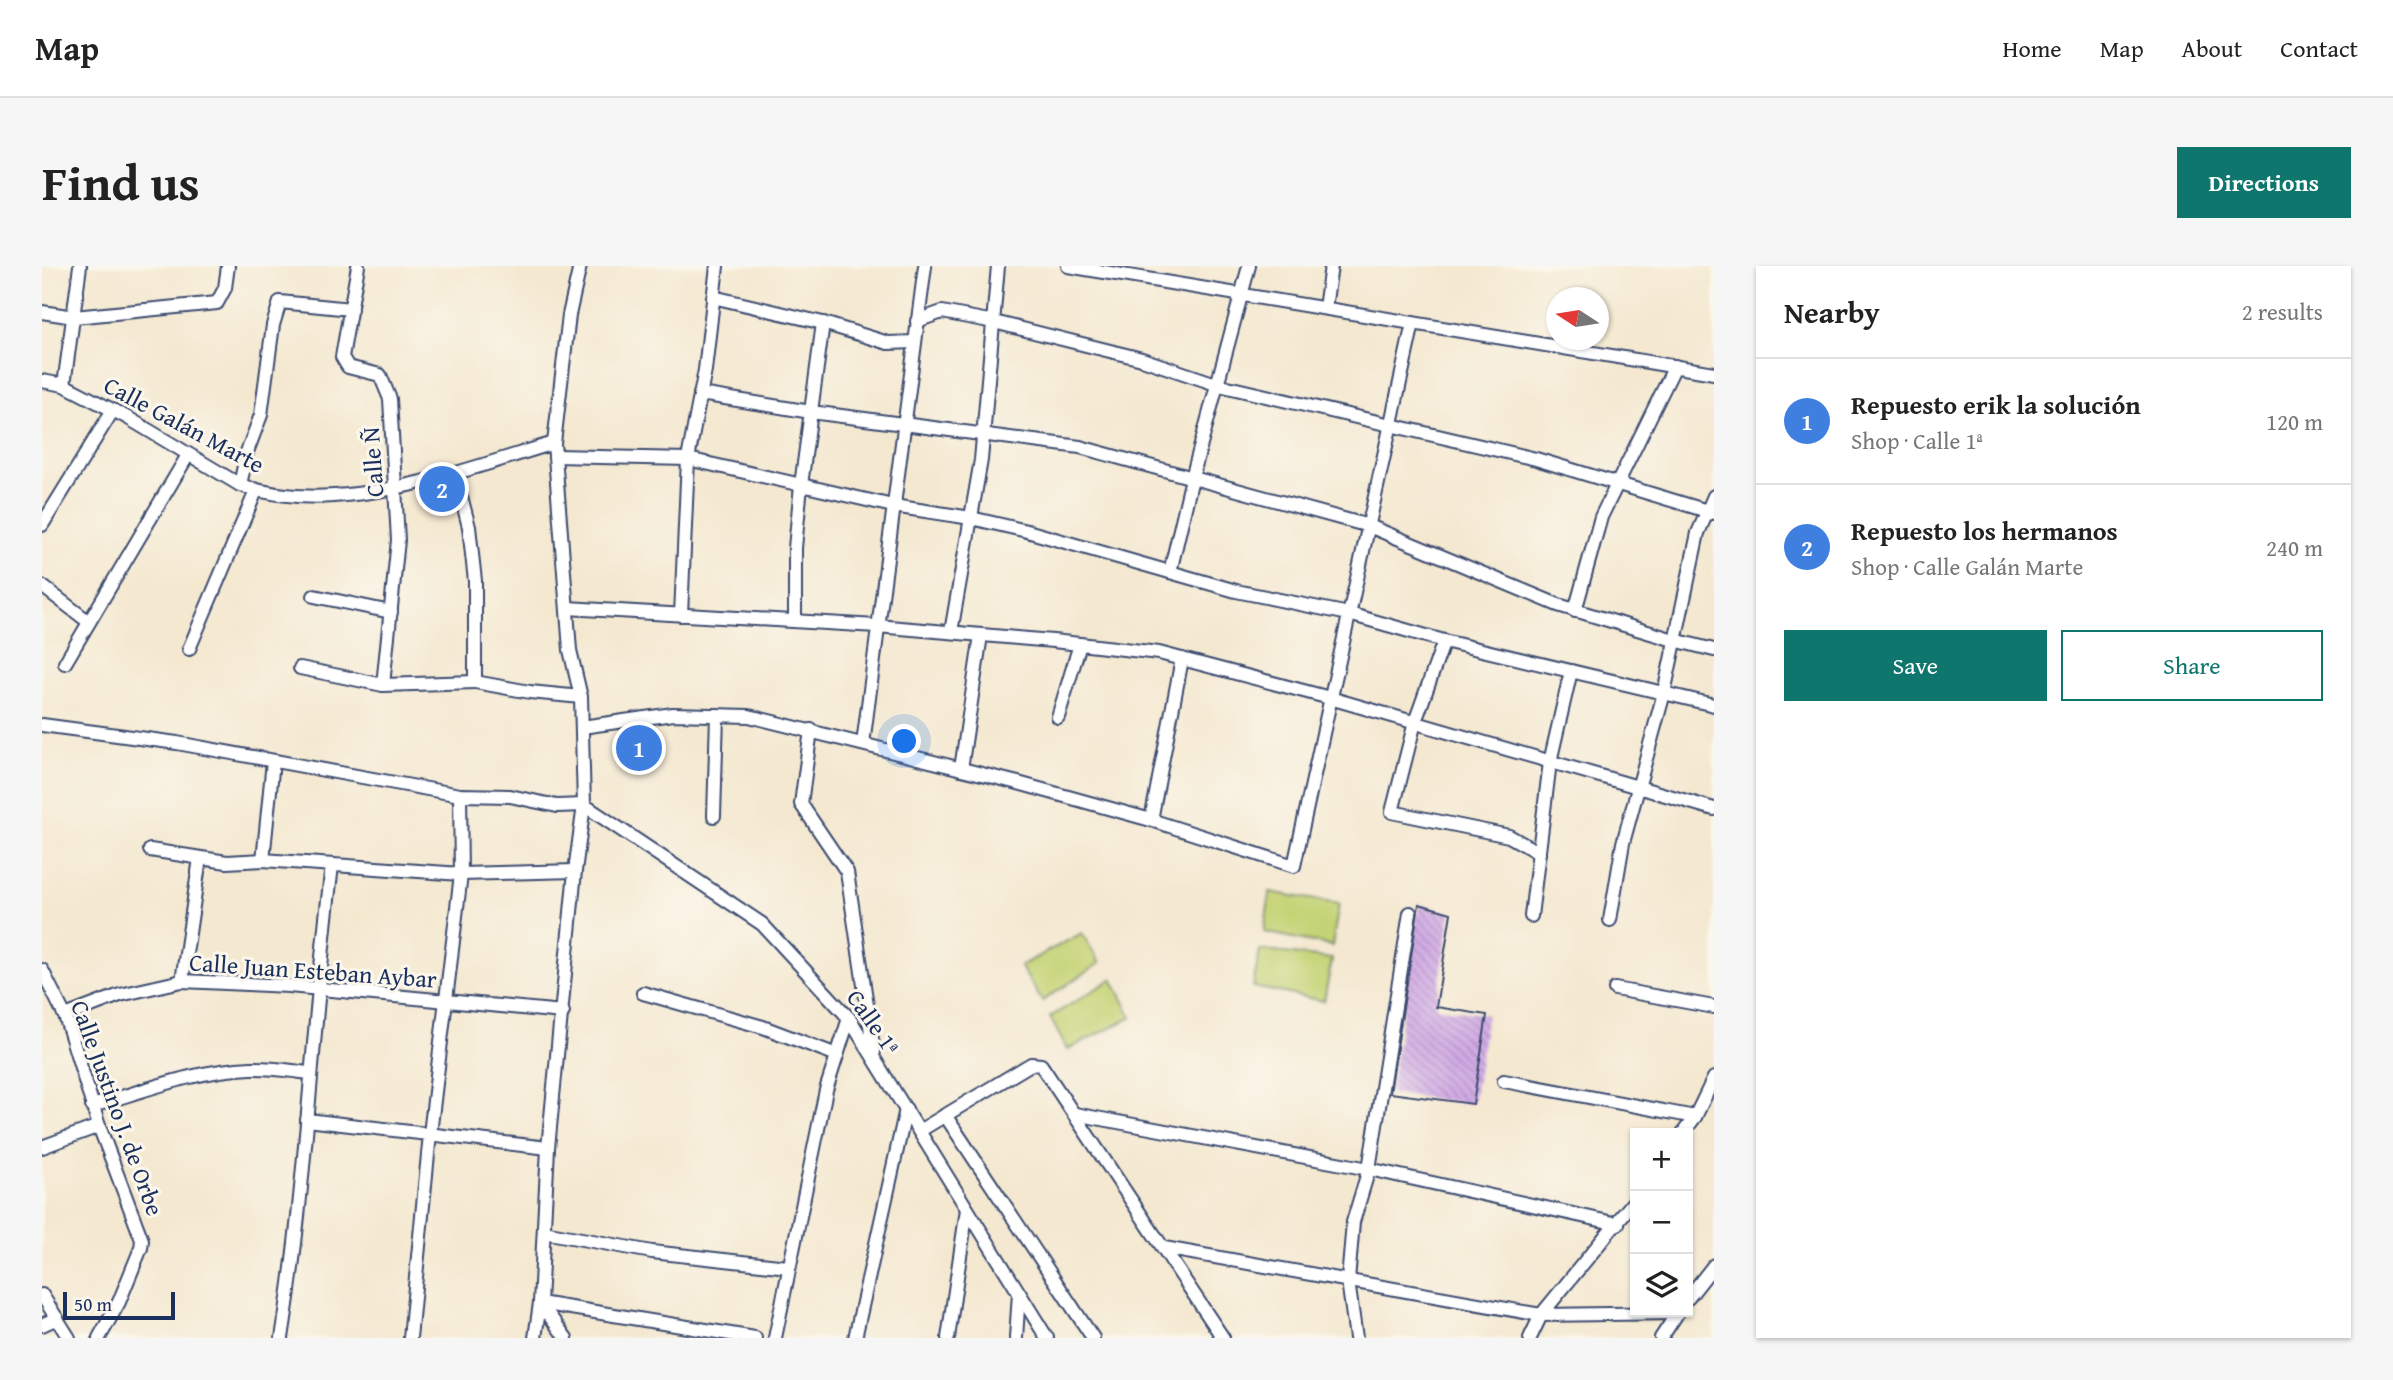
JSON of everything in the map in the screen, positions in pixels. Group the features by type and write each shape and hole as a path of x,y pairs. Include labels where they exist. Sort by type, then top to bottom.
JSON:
{"street":[{"path":"64,385 80,266"},
{"path":"42,312 74,317 217,303 225,288 228,266"},
{"name":"Calle Ñ","path":"358,266 342,357 348,367 380,375 390,399 396,487 398,540 383,685"},
{"path":"535,1338 540,1303 548,1148 575,871 584,806 581,696 570,650 555,450 569,315 580,268 566,266"},
{"path":"681,615 688,459 700,394 717,266"},
{"path":"863,744 925,266"},
{"path":"951,632 983,433 998,266"},
{"path":"1068,266 1114,270 1243,295 1714,373"},
{"path":"1170,572 1192,478 1249,266"},
{"path":"1325,308 1331,266"},
{"path":"713,297 823,323 888,343 915,342"},
{"path":"240,485 247,452 261,415 273,325 280,302 351,309"},
{"path":"917,321 942,312 993,322 1142,359 1219,385 1536,459 1711,512"},
{"path":"795,621 795,548 823,323"},
{"path":"582,727 673,715 749,716 1152,820 1294,866 1413,323"},
{"path":"1575,611 1601,517 1675,366"},
{"name":"Calle Galán Marte","path":"42,381 64,385 240,485 257,491 301,497 378,493 555,450 688,459 892,506 971,518 1027,531 1237,592 1349,614 1444,641 1714,705"},
{"path":"700,394 904,425 1080,447 1368,526 1575,611 1714,650"},
{"path":"42,525 113,411"},
{"path":"65,663 188,455"},
{"path":"455,473 469,527 475,581 475,682"},
{"path":"188,649 257,491"},
{"path":"1610,920 1623,842 1664,693 1698,533 1711,512 1714,496"},
{"path":"42,586 89,622"},
{"path":"314,596 391,612"},
{"path":"567,608 877,626 1159,653 1331,698 1714,809"},
{"path":"961,769 981,635"},
{"path":"1444,641 1415,722 1392,811 1509,836 1539,853"},
{"path":"1058,717 1080,644"},
{"path":"1152,820 1182,659"},
{"path":"300,668 383,685 475,682 530,692 581,696"},
{"path":"1531,916 1550,762 1571,671"},
{"path":"714,816 717,715"},
{"path":"42,725 177,743 460,795 510,796 557,806 584,806"},
{"path":"811,730 801,804 847,872 875,1060"},
{"path":"264,860 273,761"},
{"path":"410,1338 430,1134 461,874 460,795"},
{"name":"Calle 1ª","path":"584,806 762,924 849,1018 1047,1338"},
{"path":"150,850 227,862 264,860 461,874 575,871"},
{"path":"182,981 200,858"},
{"path":"282,1338 304,1170 310,1073 332,866"},
{"path":"1356,1338 1348,1281 1353,1222 1369,1169 1410,913"},
{"name":"Calle Justino J. de Orbe","path":"42,970 65,1016 99,1126 142,1240 119,1302 99,1338"},
{"name":"Calle Juan Esteban Aybar","path":"65,1016 120,995 182,981 289,986 563,1012"},
{"path":"1615,989 1714,1007"},
{"path":"643,993 763,1027 837,1055"},
{"path":"775,1338 826,1090 849,1018"},
{"path":"919,1131 1031,1064 1041,1065 1223,1338"},
{"path":"93,1106 192,1076 219,1071 253,1068 310,1073"},
{"path":"1687,1128 1714,1079"},
{"path":"1504,1081 1695,1117"},
{"path":"855,1338 906,1109"},
{"path":"1075,1114 1369,1169 1618,1224"},
{"path":"945,1115 1093,1338"},
{"path":"307,1120 548,1148"},
{"path":"42,1147 99,1126"},
{"path":"1530,1338 1541,1315 1630,1207"},
{"path":"948,1338 967,1209"},
{"path":"544,1232 652,1251 788,1267"},
{"path":"1164,1248 1541,1315 1630,1314"},
{"path":"1693,1292 1714,1265"},
{"path":"1016,1338 1019,1292"},
{"path":"42,1295 69,1338"},
{"path":"540,1303 566,1338"},
{"path":"540,1303 755,1338"},
{"path":"1661,1338 1675,1317"},
{"path":"42,1325 57,1318"}],"green space":[{"path":"1270,892 1339,904 1332,946 1264,932"},
{"path":"1082,933 1100,963 1042,1001 1020,966"},
{"path":"1260,950 1332,959 1324,1001 1253,987"},
{"path":"1112,979 1132,1017 1067,1050 1050,1017"}],"building":[{"path":"1419,904 1451,913 1436,1007 1487,1015 1473,1104 1390,1093"}],"place":[{"name":"Repuesto los hermanos","path":"442,489"},
{"name":"Repuesto erik la solución","path":"639,748"}]}
